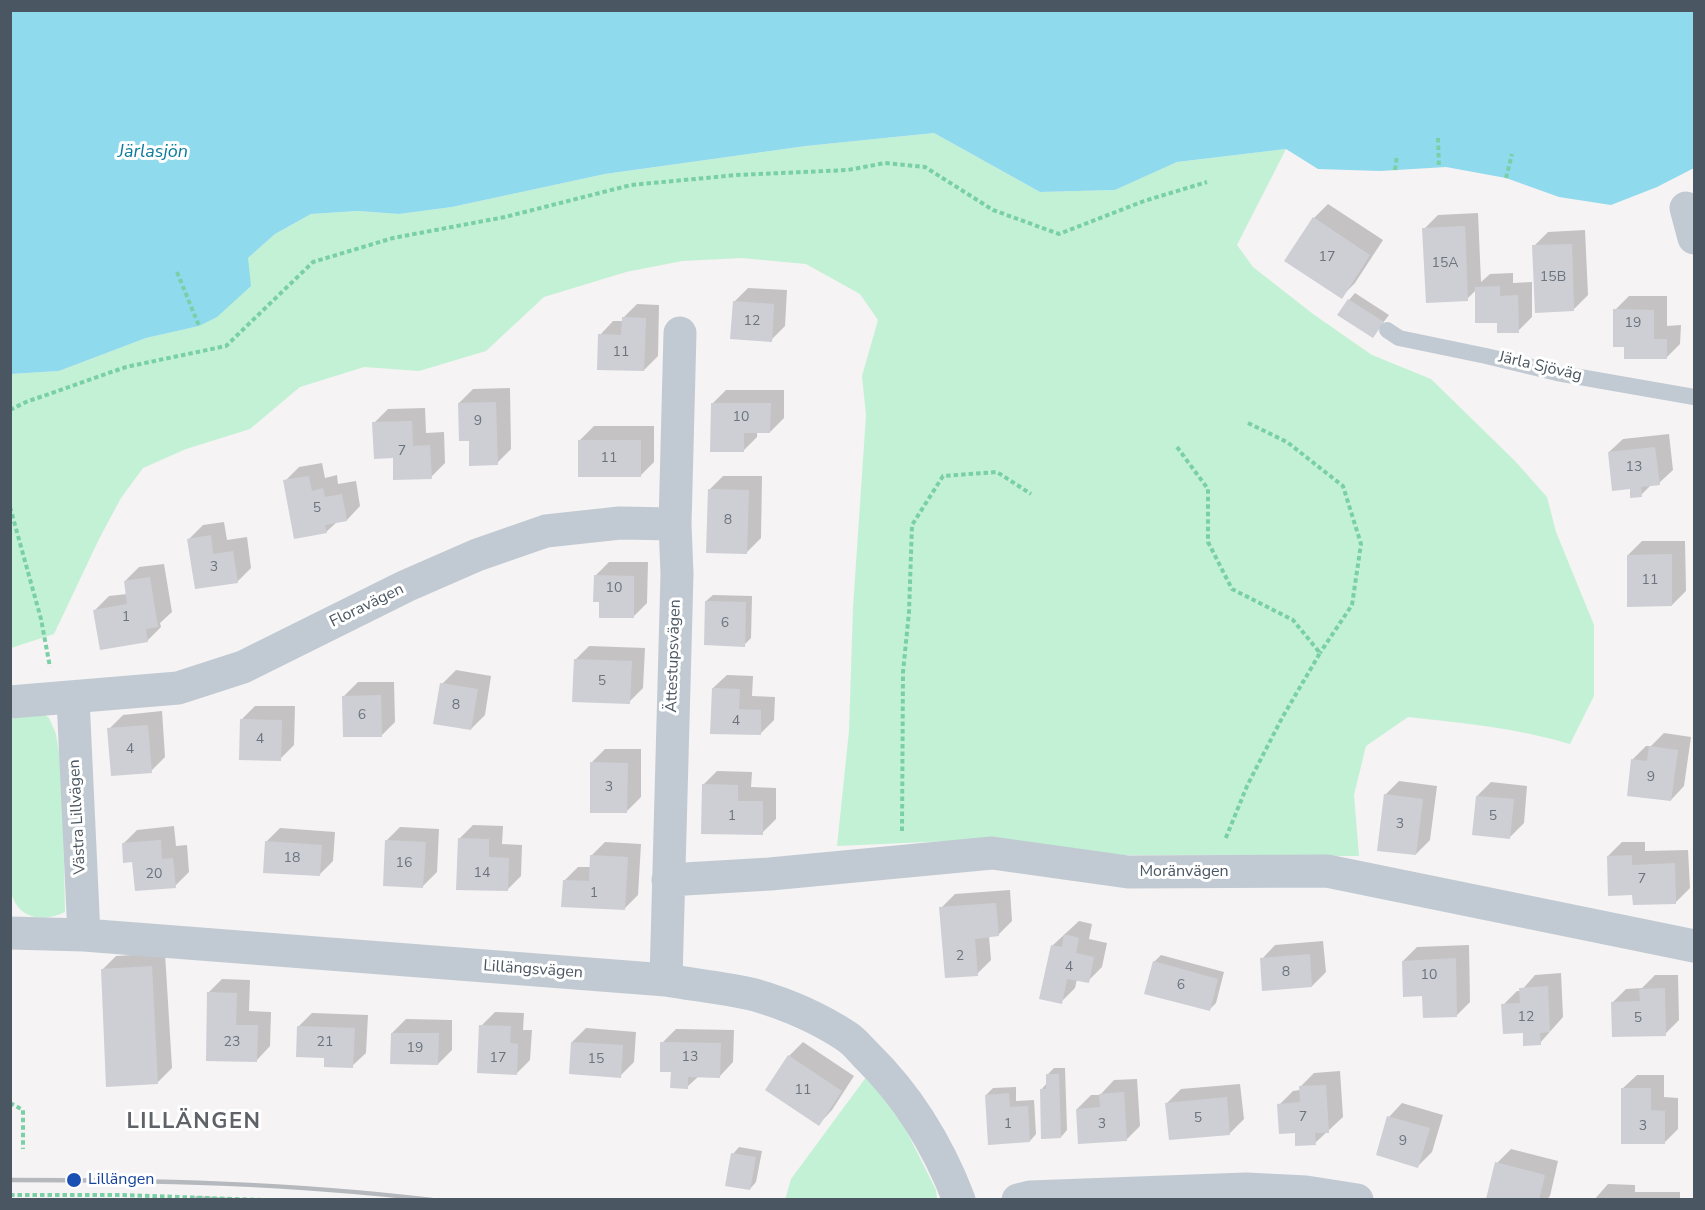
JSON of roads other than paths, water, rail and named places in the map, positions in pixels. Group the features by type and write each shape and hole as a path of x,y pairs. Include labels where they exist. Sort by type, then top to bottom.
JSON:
{"street":[{"name":"Ättestupsvägen","path":"666,980 677,574 675,524 680,333"},
{"name":"Floravägen","path":"10,702 178,688 243,667 406,586 477,555 546,531 620,523 675,524"},
{"name":"Västra Lillvägen","path":"67,699 84,935"},
{"name":"Moränvägen","path":"669,880 770,874 992,853 1128,872 1327,871 1695,946"},
{"name":"Lillängsvägen","path":"10,933 84,935 666,980 755,996 805,1014 848,1037 877,1065 926,1130 947,1168 958,1200"},
{"path":"1018,1200 1030,1197 1246,1189 1306,1192 1357,1200"}],"lane":[{"name":"Järla Sjöväg","path":"1387,330 1398,338 1557,373 1695,397"}],"water":[{"name":"Järlasjön","path":"11,10 1694,11 1694,168 1657,187 1611,205 1559,197 1506,178 1446,167 1380,171 1318,169 1286,149 1177,162 1115,190 1040,192 934,133 806,146 605,174 452,207 399,214 358,211 311,214 275,234 248,258 251,286 217,317 199,326 146,338 59,371 11,374"}],"railway":[{"path":"10,1180 274,1186 432,1200"}],"place":[{"name":"Lillängen","path":"74,1180"}],"district":[{"name":"LILLÄNGEN","path":"194,1123"}]}
